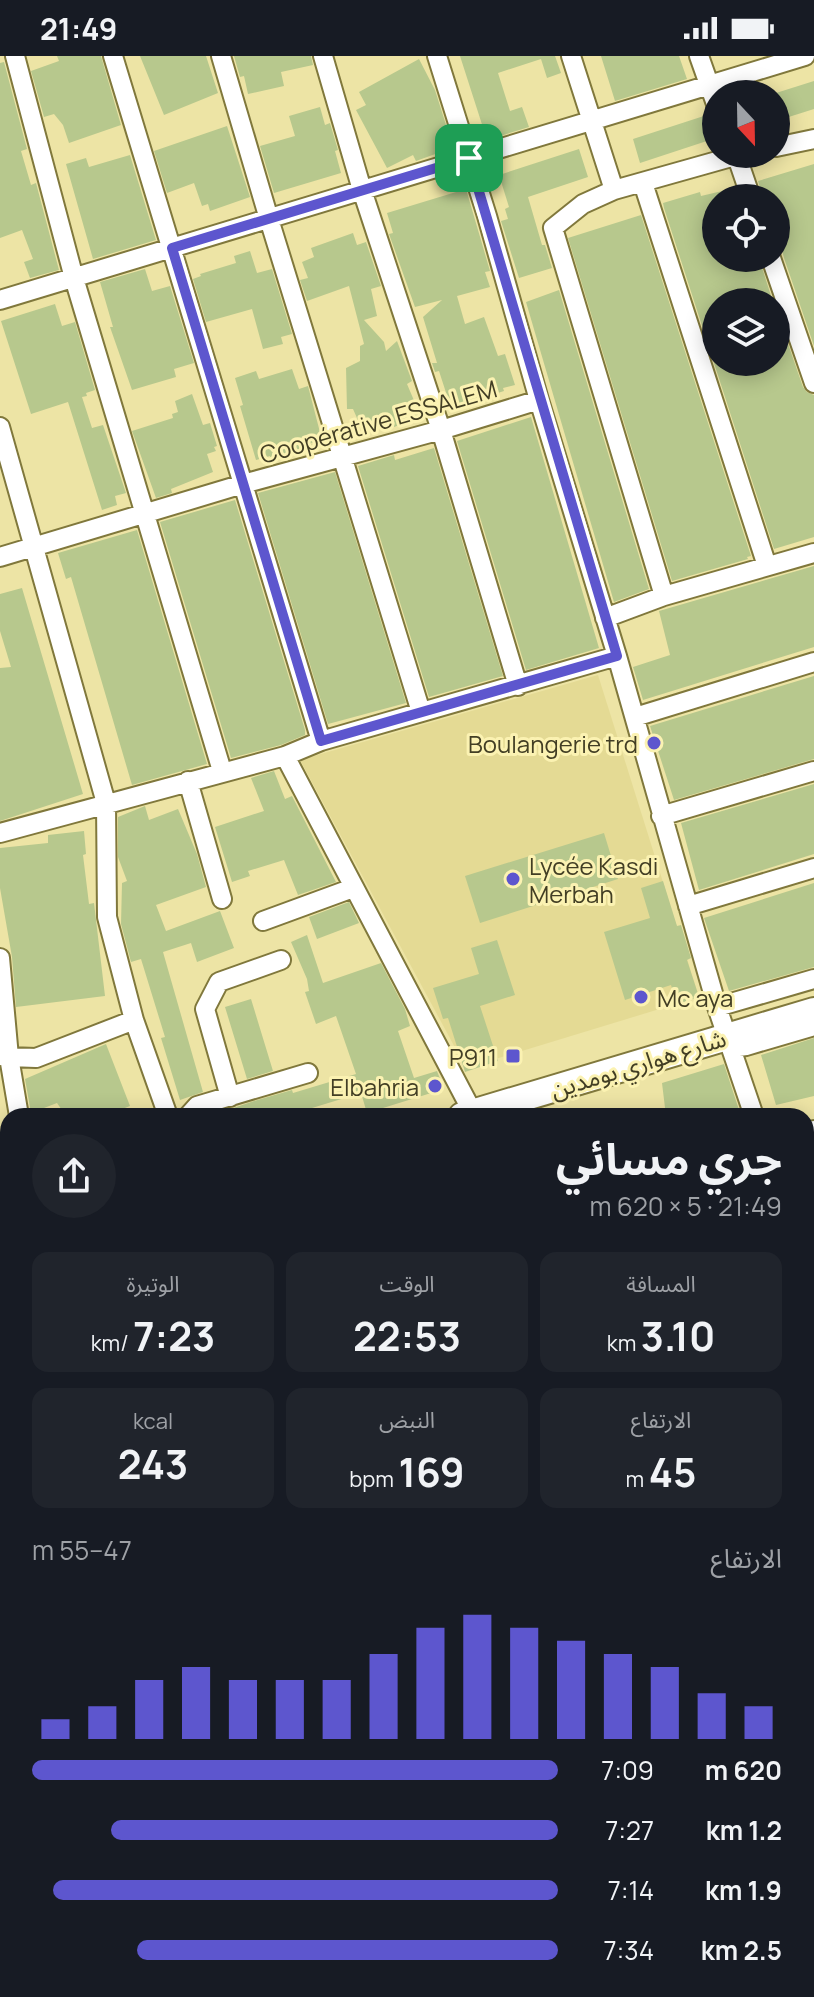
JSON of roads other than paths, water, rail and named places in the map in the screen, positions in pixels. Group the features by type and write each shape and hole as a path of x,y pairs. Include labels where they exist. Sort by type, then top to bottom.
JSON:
{"main road":[{"name":"شارع هواري بومدين","path":"497,1108 729,1042 814,1011"}],"street":[{"path":"15,56 74,278 222,771"},
{"path":"113,56 321,741"},
{"path":"221,56 421,712"},
{"path":"323,56 518,686"},
{"path":"437,56 635,717 717,1007 751,1108"},
{"path":"571,56 614,190"},
{"path":"699,56 706,80"},
{"path":"725,80 805,56"},
{"path":"0,300 702,87"},
{"path":"790,144 814,139"},
{"path":"664,596 553,228 583,204 614,190 702,165"},
{"path":"643,183 767,566"},
{"path":"776,272 814,383"},
{"name":"Coopérative ESSALEM","path":"0,557 539,400"},
{"path":"0,427 106,803 107,917 134,1020 165,1108"},
{"path":"605,618 664,596 814,553"},
{"path":"0,833 285,756 321,741 617,656"},
{"path":"635,717 814,662"},
{"path":"285,756 353,888 476,1108"},
{"path":"661,816 814,771"},
{"path":"188,781 222,899"},
{"path":"688,906 814,868"},
{"path":"263,921 353,888"},
{"path":"0,958 5,1057 17,1108"},
{"path":"230,1097 205,1009 219,982 281,960"},
{"path":"717,1007 814,979"},
{"path":"5,1057 36,1058 134,1020"},
{"path":"729,1042 746,1046 814,1026"},
{"path":"195,1108 308,1073"}],"place":[{"name":"Boulangerie trd","path":"654,743"},
{"name":"Lycée Kasdi Merbah","path":"513,879"},
{"name":"Mc aya","path":"641,997"},
{"name":"P911","path":"513,1056"},
{"name":"Elbahria","path":"435,1086"}]}
